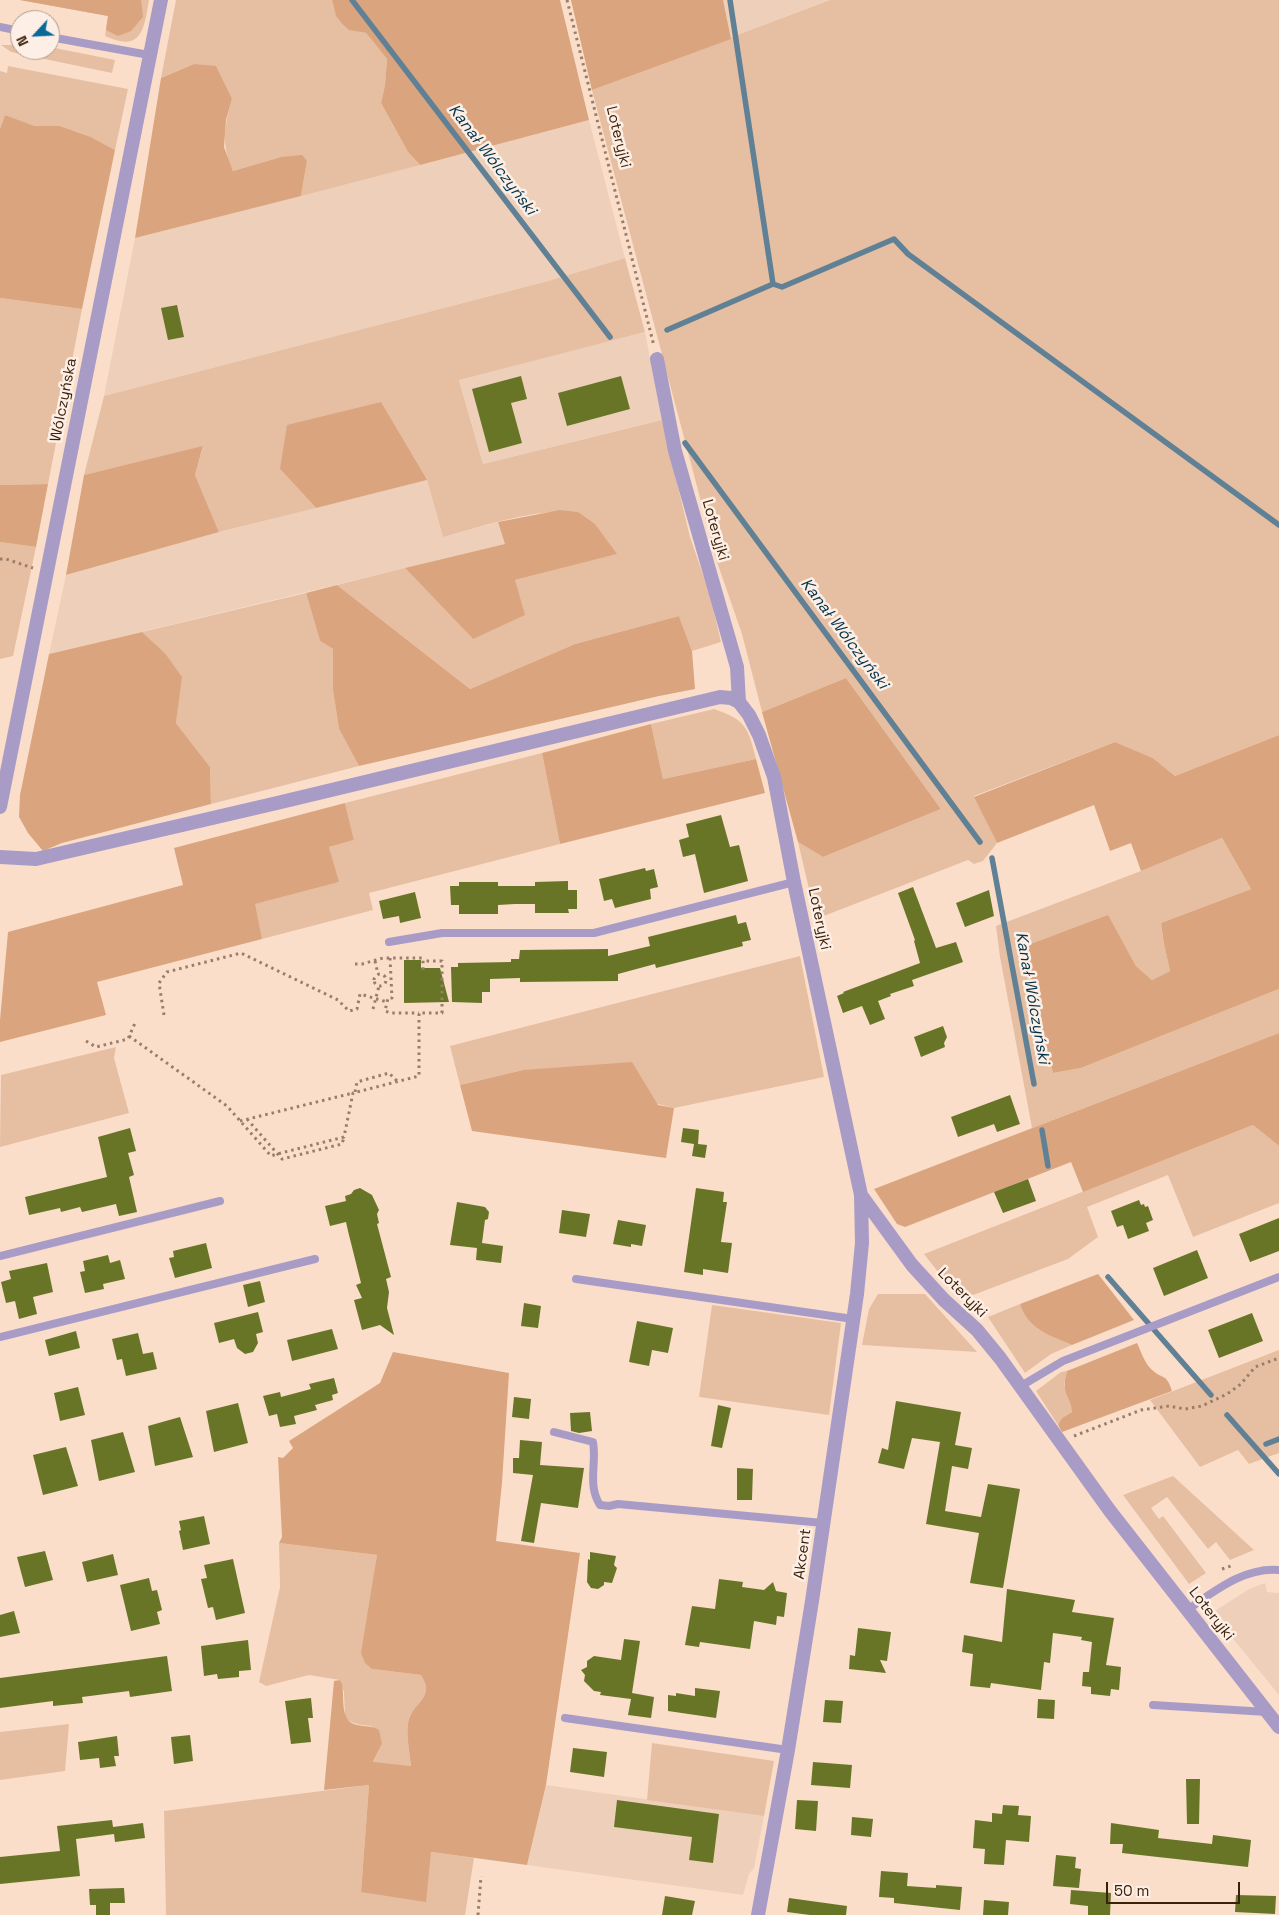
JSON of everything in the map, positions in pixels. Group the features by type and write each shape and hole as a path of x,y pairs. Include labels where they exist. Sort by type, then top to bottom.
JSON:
{"street":[{"name":"Wólczyńska","path":"0,807 161,0"},
{"name":"Loteryjki","path":"657,359 675,451 737,667 740,702 759,735 774,777 794,882 861,1195 912,1265 944,1300 976,1330 1021,1386 1110,1511 1279,1727"},
{"path":"0,857 36,859 720,697 731,698 740,702"},
{"name":"Akcent","path":"758,1915 788,1750 858,1294 862,1243 861,1195"}],"lane":[{"path":"60,39 149,55"},
{"path":"389,942 442,933 594,933 794,882"},
{"path":"0,1256 220,1201"},
{"path":"0,1336 315,1260"},
{"path":"1021,1386 1063,1361 1279,1277"},
{"path":"576,1279 853,1319"},
{"path":"554,1432 593,1442 594,1496 600,1505 618,1504 824,1523"},
{"path":"1187,1610 1226,1584 1245,1575 1263,1569 1279,1570"},
{"path":"1153,1705 1269,1712"},
{"path":"565,1718 788,1750"}],"path":[{"name":"Loteryjki","path":"567,0 657,359"},
{"path":"0,559 6,559 46,572"},
{"path":"164,1015 159,983 167,972 241,953 338,1000 349,1011 357,1009 360,994 387,1002"},
{"path":"390,958 392,998 388,998 385,1011 391,1013 442,1013 442,961 423,961"},
{"path":"355,964 390,958 423,958 423,970"},
{"path":"375,961 378,974"},
{"path":"378,974 384,975 386,979 384,984 379,986"},
{"path":"378,974 374,979 375,983 379,986"},
{"path":"374,1009 379,986"},
{"path":"240,1121 419,1076 419,1013"},
{"path":"86,1041 96,1047 128,1039 135,1023"},
{"path":"129,1036 227,1106 271,1156 344,1137"},
{"path":"248,1119 282,1159 342,1144 357,1082 389,1073 398,1081"},
{"path":"1065,1447 1070,1439 1076,1435 1141,1410 1169,1406 1185,1409 1202,1406 1227,1394 1241,1384 1255,1367 1279,1358"},
{"path":"478,1915 481,1876"}],"shaded area":[{"path":"20,0 149,0 143,29 134,40 127,42 117,41 105,36 108,16"},
{"path":"20,0 141,0 143,17 131,31 118,36 106,30 108,16"},
{"path":"176,0 332,0 336,15 342,24 351,30 366,33 387,59 385,85 381,103 408,152 420,165 301,196 307,161 281,157 233,171 225,144 227,119 232,99 194,64 161,78"},
{"path":"332,0 560,0 589,120 420,165 408,152 381,103 385,85 387,59 366,33 349,30 342,24 336,16"},
{"path":"571,0 830,0 592,90"},
{"path":"571,0 723,0 731,39 592,90"},
{"path":"830,0 1279,0 1279,735 1175,776 1153,758 1115,742 974,796 997,843 983,861 974,864 968,860 816,919 798,842 823,857 941,809 846,678 762,712 742,634 717,562 592,90"},
{"path":"1,45 10,45 10,51"},
{"path":"60,49 115,60 112,73 49,60 60,60"},
{"path":"194,64 216,66 232,99 226,120 224,147 233,171 281,157 302,155 307,161 301,196 135,238 161,78"},
{"path":"8,66 128,89 115,150 91,137 60,126 35,126 5,115 0,129 0,71 7,73"},
{"path":"5,115 35,126 60,126 91,137 115,150 82,309 0,298 0,129"},
{"path":"589,120 625,258 548,281 104,396 135,238"},
{"path":"625,258 645,332 459,380 483,464 662,420 690,537 710,595 721,642 692,651 679,616 575,644 470,689 337,585 405,568 473,639 515,580 616,554 578,512 562,511 527,515 443,537 427,480 280,469 316,508 219,532 195,475 203,447 84,475 104,396 548,281"},
{"path":"0,298 82,309 48,484 0,485"},
{"path":"645,332 662,420 483,464 459,379"},
{"path":"381,402 427,480 316,508 280,469 287,425"},
{"path":"203,446 195,475 219,532 66,575 84,475"},
{"path":"427,480 443,537 498,522 506,544 49,654 66,575 219,532"},
{"path":"48,484 36,547 0,542 0,485"},
{"path":"560,510 578,512 595,524 617,554 515,580 525,615 473,639 405,568 505,544 498,522"},
{"path":"0,542 36,547 13,656 0,659"},
{"path":"337,585 470,689 575,644 679,616 692,651 695,689 359,766 339,729 333,690 333,649 320,641 306,593"},
{"path":"306,593 320,641 333,649 333,689 339,729 359,766 211,804 210,767 176,723 181,677 165,653 142,632"},
{"path":"142,632 165,653 182,677 176,723 210,767 211,804 62,843 43,851 28,833 19,817 20,795 49,654"},
{"path":"846,678 941,809 823,857 798,842 762,712"},
{"path":"714,709 733,717 744,726 751,739 756,759 663,779 651,724"},
{"path":"651,724 663,779 756,759 765,793 560,844 542,753"},
{"path":"1279,735 1279,989 1081,1068 1053,1073 1023,947 1108,915 1136,966 1152,980 1170,971 1161,923 1251,889 1222,838 1141,871 1131,843 1110,851 1094,805 997,843 974,797 1115,742 1153,758 1175,776"},
{"path":"542,753 560,844 369,893 373,910 262,939 254,904 338,882 329,847 354,840 345,803"},
{"path":"345,803 354,840 329,847 339,882 255,904 262,939 97,982 106,1015 0,1042 0,1020 8,932 183,885 174,848"},
{"path":"1222,838 1251,889 1161,923 1170,971 1152,980 1136,966 1107,915 1053,1073 1081,1068 1279,989 1279,1033 1032,1128 1000,957 996,926"},
{"path":"800,956 824,1077 674,1108 523,1070 460,1085 450,1046"},
{"path":"1279,1033 1279,1146 1253,1125 1083,1192 1071,1162 905,1227 897,1224 874,1189"},
{"path":"116,1047 114,1058 129,1113 0,1147 1,1075"},
{"path":"632,1062 658,1105 674,1108 666,1158 472,1131 460,1085 523,1070"},
{"path":"1253,1125 1279,1146 1279,1203 1193,1237 1168,1175 1087,1207 1098,1237 1068,1259 960,1300 924,1254"},
{"path":"1098,1274 1134,1320 1072,1345 1034,1326 1023,1313 1020,1304"},
{"path":"878,1294 925,1294 977,1352 862,1345 869,1309"},
{"path":"1020,1304 1023,1313 1034,1326 1048,1335 1072,1345 1051,1354 1025,1373 988,1317"},
{"path":"712,1305 841,1323 829,1415 699,1397"},
{"path":"1137,1343 1149,1366 1168,1381 1172,1391 1062,1432 1058,1425 1062,1418 1072,1412 1065,1388 1067,1371"},
{"path":"1279,1350 1279,1453 1249,1464 1238,1450 1200,1467 1150,1400"},
{"path":"393,1352 509,1373 502,1483 496,1541 580,1553 546,1785 527,1865 431,1852 426,1902 361,1892 369,1785 324,1790 334,1681 340,1680 342,1684 347,1719 351,1723 379,1730 382,1744 373,1762 411,1766 408,1724 412,1713 425,1694 425,1683 421,1675 372,1669 365,1663 361,1653 377,1555 279,1543 282,1537 278,1457 283,1458 293,1448 289,1441 380,1383"},
{"path":"1067,1371 1064,1385 1072,1404 1072,1412 1062,1418 1058,1425 1036,1391 1061,1372"},
{"path":"1173,1476 1254,1550 1230,1560 1216,1542 1208,1549 1167,1497 1151,1508 1159,1519 1163,1516 1206,1573 1189,1584 1123,1495"},
{"path":"279,1543 377,1555 371,1600 372,1669 421,1675 426,1689 423,1699 412,1713 408,1724 411,1766 373,1763 382,1744 372,1726 354,1723 345,1717 344,1692 340,1680 309,1675 266,1686 259,1682 280,1587"},
{"path":"1265,1583 1267,1592 1279,1593 1279,1695 1212,1613 1249,1589"},
{"path":"69,1724 65,1771 0,1780 0,1732"},
{"path":"652,1743 774,1761 764,1816 647,1800"},
{"path":"369,1785 361,1892 431,1852 474,1858 465,1915 166,1915 164,1811"},
{"path":"546,1785 764,1816 754,1868 749,1874 743,1895 527,1865"}],"building":[{"path":"177,305 184,337 168,340 161,308"},
{"path":"521,376 527,399 511,403 522,443 489,452 472,389"},
{"path":"621,376 630,409 567,426 558,393"},
{"path":"721,815 730,847 739,845 748,881 704,893 695,854 683,857 679,840 689,837 686,824"},
{"path":"645,868 646,871 654,869 658,887 650,889 651,899 615,908 612,899 604,901 599,879"},
{"path":"568,881 568,890 577,890 577,909 568,909 569,913 535,913 535,904 515,904 498,905 498,914 459,914 459,905 451,905 450,886 459,886 459,882 498,882 498,886 535,886 535,882"},
{"path":"913,887 936,948 956,942 963,962 912,980 914,986 890,994 891,996 878,1001 885,1019 870,1025 862,1006 843,1013 837,996 843,992 920,963 915,940 898,893"},
{"path":"989,890 994,916 965,927 956,903"},
{"path":"415,892 421,918 400,923 399,916 383,919 379,901"},
{"path":"736,915 738,924 746,922 751,940 742,942 743,946 656,968 655,964 618,974 618,981 520,982 520,978 490,979 490,992 482,992 482,1003 452,1002 451,967 458,967 458,963 511,962 511,959 519,959 520,950 608,949 608,956 650,946 648,937"},
{"path":"404,960 421,960 421,968 440,968 449,1002 404,1003"},
{"path":"943,1026 947,1037 944,1043 945,1047 921,1057 914,1037"},
{"path":"1010,1095 1020,1124 997,1132 994,1124 958,1137 951,1117"},
{"path":"130,1128 136,1151 128,1153 134,1175 129,1177 137,1212 119,1216 116,1204 82,1212 80,1207 61,1212 60,1208 29,1215 25,1197 107,1177 98,1137"},
{"path":"683,1128 699,1130 698,1144 707,1145 705,1158 692,1156 694,1144 681,1142"},
{"path":"1028,1179 1036,1201 1003,1213 994,1192"},
{"path":"360,1188 372,1195 379,1210 377,1214 379,1223 377,1224 391,1277 386,1279 389,1292 387,1308 394,1335 380,1325 362,1330 354,1300 362,1298 356,1285 361,1283 346,1222 330,1226 325,1206 346,1201 345,1196"},
{"path":"696,1188 724,1192 723,1202 727,1202 721,1242 732,1243 728,1273 703,1269 703,1275 684,1272"},
{"path":"1139,1200 1141,1205 1148,1206 1153,1220 1146,1223 1149,1231 1128,1239 1123,1225 1117,1227 1111,1211"},
{"path":"457,1202 485,1207 489,1212 488,1219 485,1220 482,1243 503,1246 501,1263 476,1260 477,1248 450,1245"},
{"path":"562,1210 590,1214 586,1237 559,1233"},
{"path":"1279,1218 1279,1251 1250,1262 1239,1234"},
{"path":"618,1220 646,1225 642,1246 631,1244 631,1247 613,1244"},
{"path":"206,1243 212,1268 175,1278 169,1258 174,1257 173,1251"},
{"path":"1197,1250 1208,1278 1164,1296 1153,1268"},
{"path":"108,1255 110,1263 120,1260 125,1279 103,1284 104,1289 85,1293 80,1272 85,1271 83,1261"},
{"path":"47,1263 53,1292 33,1297 37,1314 19,1319 15,1301 6,1303 1,1282 11,1279 9,1271"},
{"path":"260,1281 265,1302 248,1307 243,1285"},
{"path":"524,1303 541,1306 538,1328 521,1326"},
{"path":"258,1312 263,1332 256,1334 258,1343 253,1352 245,1354 237,1348 234,1339 219,1343 214,1323"},
{"path":"1252,1313 1263,1341 1219,1358 1208,1330"},
{"path":"637,1321 673,1328 668,1353 652,1350 649,1366 629,1362"},
{"path":"332,1329 338,1349 292,1361 287,1340"},
{"path":"76,1331 80,1348 49,1356 45,1340"},
{"path":"138,1333 143,1354 153,1352 157,1369 126,1376 122,1359 117,1360 112,1339"},
{"path":"334,1378 338,1393 332,1395 333,1400 315,1405 317,1410 294,1416 296,1424 280,1427 277,1414 269,1416 263,1396 280,1392 281,1397 311,1389 309,1384"},
{"path":"78,1387 85,1415 60,1421 54,1393"},
{"path":"514,1397 531,1399 529,1419 512,1417"},
{"path":"896,1401 961,1412 955,1445 972,1448 968,1469 952,1466 945,1511 981,1517 988,1484 1020,1489 1003,1588 970,1583 979,1533 926,1524 940,1442 912,1438 904,1469 878,1463 882,1448 888,1450"},
{"path":"238,1403 248,1443 214,1452 206,1411"},
{"path":"718,1405 731,1408 722,1448 711,1446"},
{"path":"590,1412 592,1431 579,1433 571,1431 570,1413"},
{"path":"180,1417 193,1457 155,1466 148,1426"},
{"path":"123,1432 135,1472 99,1481 91,1440"},
{"path":"520,1440 542,1442 540,1465 584,1468 578,1508 541,1503 534,1543 521,1541 533,1475 513,1473 513,1458 519,1458"},
{"path":"66,1447 78,1486 43,1495 33,1455"},
{"path":"737,1468 753,1469 752,1500 737,1500"},
{"path":"204,1516 210,1544 183,1550 179,1521"},
{"path":"45,1551 53,1580 25,1587 17,1557"},
{"path":"590,1552 616,1556 614,1565 617,1568 612,1583 604,1582 604,1585 598,1589 591,1588 587,1582"},
{"path":"113,1554 118,1575 87,1582 82,1562"},
{"path":"233,1559 245,1613 216,1620 213,1607 208,1608 201,1579 207,1578 204,1565"},
{"path":"149,1578 152,1591 157,1590 162,1610 157,1612 160,1624 131,1631 120,1585"},
{"path":"719,1579 743,1582 742,1587 764,1590 773,1582 776,1591 787,1593 784,1617 777,1616 776,1625 754,1621 750,1649 700,1642 699,1647 685,1645 692,1606 715,1609"},
{"path":"1007,1589 1075,1600 1072,1612 1114,1618 1106,1665 1121,1667 1119,1690 1111,1689 1110,1696 1091,1694 1091,1687 1082,1686 1083,1672 1089,1672 1092,1642 1081,1640 1082,1637 1053,1633 1050,1663 1044,1662 1041,1690 991,1683 990,1688 970,1686 973,1654 962,1652 964,1635 1002,1642"},
{"path":"14,1611 20,1633 0,1637 0,1615"},
{"path":"858,1628 891,1632 887,1661 880,1660 886,1673 849,1669 850,1655 855,1656"},
{"path":"624,1639 640,1641 632,1693 654,1697 651,1718 628,1715 631,1699 600,1695 601,1692 594,1691 584,1681 585,1675 581,1670 587,1667 587,1661 594,1656 621,1660"},
{"path":"248,1640 251,1670 239,1671 239,1677 218,1679 217,1674 204,1676 201,1646"},
{"path":"167,1656 172,1691 130,1697 129,1691 82,1697 83,1703 53,1706 53,1701 0,1708 0,1678"},
{"path":"695,1688 720,1691 716,1718 668,1711 668,1695 676,1696 676,1693 695,1696"},
{"path":"311,1698 313,1718 308,1718 311,1742 291,1744 285,1701"},
{"path":"1038,1699 1055,1700 1054,1719 1037,1718"},
{"path":"825,1700 843,1701 841,1723 823,1722"},
{"path":"190,1735 193,1761 174,1764 171,1737"},
{"path":"117,1736 119,1756 114,1756 116,1766 100,1768 99,1758 80,1760 78,1742"},
{"path":"573,1748 607,1752 604,1777 570,1772"},
{"path":"813,1762 852,1765 850,1788 811,1785"},
{"path":"1186,1779 1200,1779 1199,1824 1187,1824"},
{"path":"617,1800 719,1814 713,1863 689,1860 692,1837 614,1827"},
{"path":"797,1800 818,1801 816,1831 795,1829"},
{"path":"1003,1805 1019,1806 1018,1815 1031,1816 1029,1842 1006,1840 1004,1865 984,1864 985,1849 973,1848 975,1820 992,1822 992,1813 1002,1814"},
{"path":"852,1817 873,1819 871,1837 851,1835"},
{"path":"112,1820 113,1827 143,1823 145,1838 115,1842 114,1834 76,1839 80,1876 0,1884 0,1857 60,1851 57,1826"},
{"path":"1111,1823 1159,1830 1158,1838 1212,1844 1213,1835 1251,1840 1248,1867 1122,1853 1123,1844 1110,1844"},
{"path":"1056,1855 1076,1857 1075,1868 1081,1869 1079,1888 1053,1886"},
{"path":"881,1871 908,1873 907,1886 936,1888 936,1885 962,1887 960,1910 894,1903 894,1898 879,1897"},
{"path":"124,1888 125,1903 110,1903 110,1915 96,1915 96,1905 90,1905 89,1889"},
{"path":"1071,1890 1111,1893 1110,1915 1088,1915 1088,1906 1070,1904"},
{"path":"1236,1895 1276,1896 1275,1914 1235,1912"},
{"path":"665,1896 695,1901 692,1915 662,1915"},
{"path":"789,1898 847,1906 846,1915 810,1915 787,1912"},
{"path":"984,1900 1009,1902 1008,1915 983,1915"}],"waterway":[{"name":"Kanał Wólczyński","path":"352,0 610,337"},
{"path":"730,0 773,284"},
{"path":"667,330 773,284 782,287 894,239 908,254 1279,525"},
{"name":"Kanał Wólczyński","path":"685,443 980,842"},
{"name":"Kanał Wólczyński","path":"992,858 1034,1084"},
{"name":"Kanał Wólczyński","path":"1042,1130 1048,1166"},
{"name":"Kanał Wólczyński","path":"1108,1277 1211,1395"},
{"name":"Kanał Wólczyński","path":"1227,1415 1279,1474"},
{"path":"1266,1444 1279,1439"}]}
